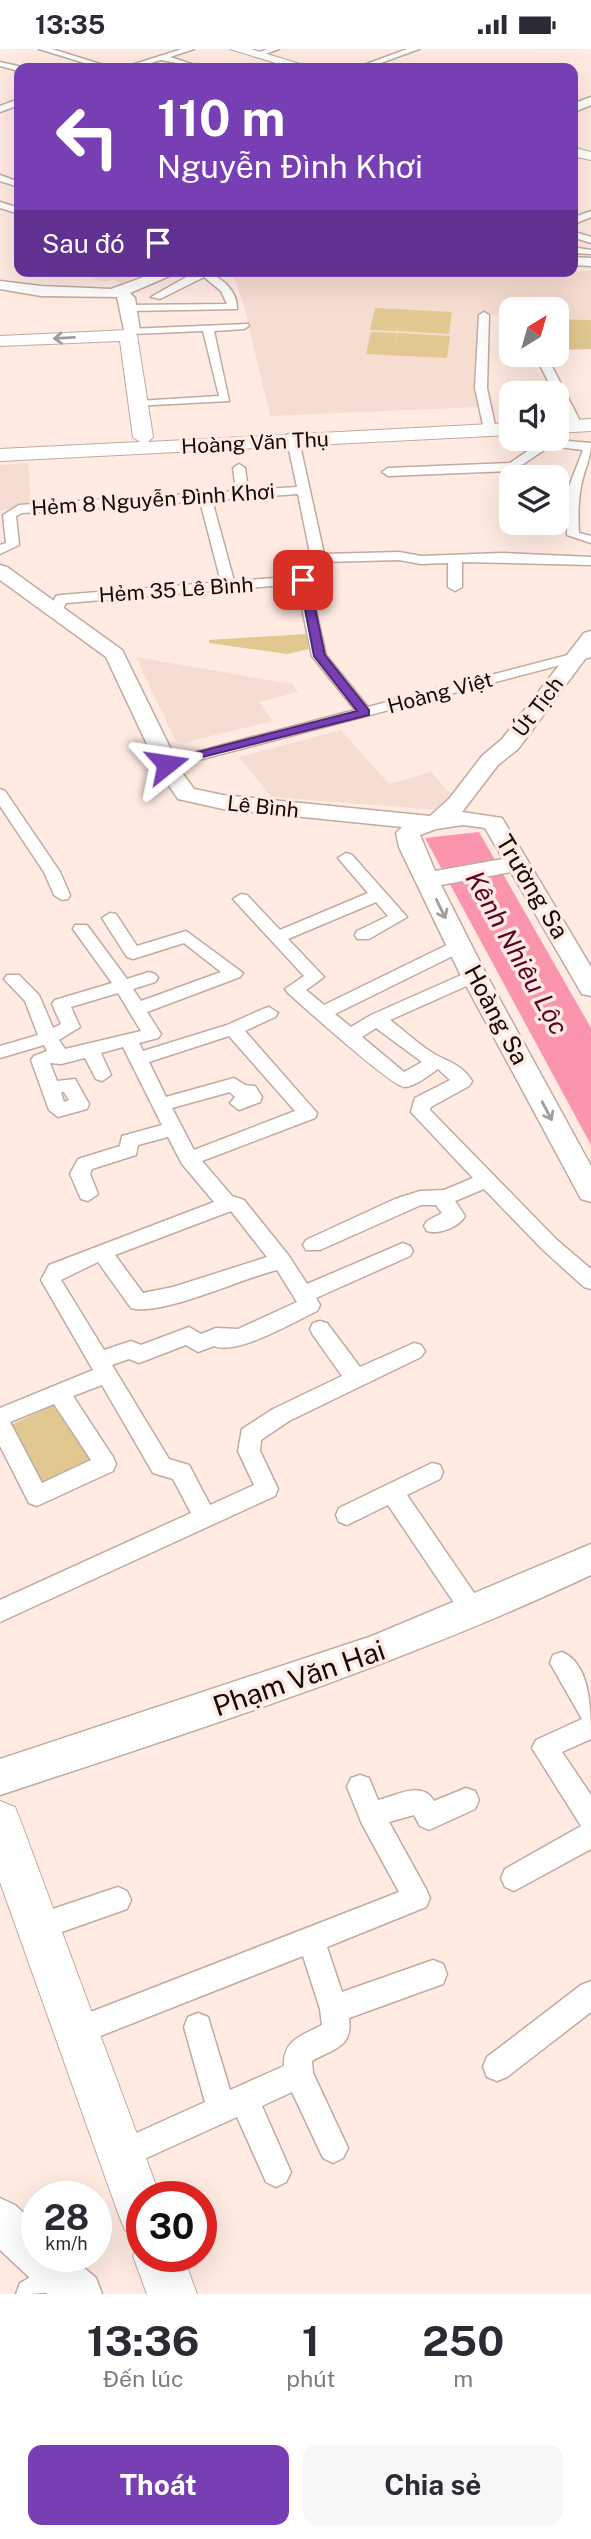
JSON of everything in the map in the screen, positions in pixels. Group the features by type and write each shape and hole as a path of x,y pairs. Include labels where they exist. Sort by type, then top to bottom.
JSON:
{"main road":[{"path":"236,49 287,63"},
{"path":"221,51 261,63"},
{"path":"221,51 271,63"},
{"path":"0,341 130,333 143,434"},
{"name":"Hoàng Văn Thụ","path":"0,455 50,443 119,451 499,426"},
{"name":"Hoàng Văn Thụ","path":"323,437 499,428"},
{"path":"0,437 50,443 143,434"},
{"path":"88,449 122,445 143,434"},
{"name":"Hoàng Văn Thụ","path":"143,434 161,443 293,439"},
{"path":"0,1822 36,1928 130,2181"},
{"path":"164,2272 172,2294"}],"street":[{"path":"43,49 92,63"},
{"path":"142,63 190,49"},
{"path":"257,55 275,49"},
{"path":"374,63 415,49"},
{"path":"162,57 183,63"},
{"path":"0,285 41,291 121,293 160,277"},
{"path":"156,297 195,277"},
{"path":"198,306 212,287 212,277"},
{"path":"129,308 233,307 212,287"},
{"path":"177,307 176,300 212,287"},
{"path":"121,293 127,298 130,333"},
{"path":"121,293 119,298 122,330 130,333 244,326"},
{"path":"484,315 481,387 489,425"},
{"path":"138,404 225,399 208,328"},
{"path":"546,367 574,423"},
{"path":"293,439 318,558 312,580 303,580 320,656 365,712"},
{"path":"388,472 513,467 548,442 591,447 576,471 575,493 571,504 573,535 589,540"},
{"path":"239,468 243,495"},
{"name":"Hẻm 8 Nguyễn Đình Khơi","path":"0,550 13,545 9,515 15,510 303,490"},
{"path":"205,497 229,586"},
{"path":"318,558 502,557 591,561"},
{"path":"455,559 456,587"},
{"name":"Lê Bình","path":"0,571 117,658 179,787 196,798 384,820 434,822"},
{"name":"Hẻm 35 Lê Bình","path":"56,611 61,599 303,580"},
{"name":"Út Tịch","path":"434,822 463,797 497,751 510,744 583,655 591,637"},
{"name":"Hoàng Việt","path":"167,764 583,655"},
{"name":"Út Tịch","path":"482,792 508,755 510,744"},
{"name":"Trường Sa","path":"482,792 482,806 494,823 514,865 591,988"},
{"path":"3,803 52,873 62,895"},
{"name":"Trường Sa","path":"434,822 478,817 494,823"},
{"path":"384,820 399,827 406,835 412,829 434,822"},
{"name":"Hoàng Sa","path":"406,835 433,879 459,946 474,976 591,1192"},
{"path":"346,858 399,917 363,936"},
{"path":"433,879 514,865"},
{"path":"277,937 377,895"},
{"path":"241,899 314,977 294,989 348,1037 403,1081 435,1063 443,1063 463,1081 422,1103 420,1112 550,1245 591,1281"},
{"path":"110,918 133,953 186,936 234,973 137,1009"},
{"path":"0,1052 92,1050 152,1034 123,986 81,929"},
{"path":"322,1013 459,946"},
{"path":"348,1037 377,1020 474,976"},
{"path":"49,1089 40,1061 58,1050 71,1027 61,1004 149,978"},
{"path":"13,979 33,999 58,1050 79,1082"},
{"path":"139,1059 233,1029 269,1013"},
{"path":"377,1020 435,1063"},
{"path":"189,1159 309,1112 233,1029"},
{"path":"0,1417 59,1392 131,1349 139,1355 189,1335 198,1344 216,1336 222,1341 229,1336 240,1336 310,1305 282,1261 237,1205 225,1201 189,1159 128,1040"},
{"path":"92,1050 102,1075"},
{"path":"161,1105 234,1084 240,1093 248,1091 253,1097 239,1103"},
{"path":"88,1194 80,1174 85,1164 129,1150 129,1141 173,1129"},
{"path":"313,1245 420,1198 446,1197 488,1180"},
{"path":"434,1226 455,1216 444,1201 446,1197"},
{"path":"204,1516 181,1472 161,1466 51,1280 56,1271 231,1203"},
{"path":"303,1295 403,1251"},
{"path":"102,1252 138,1302 158,1300 244,1269 282,1261"},
{"path":"320,1329 356,1378"},
{"path":"0,1611 267,1489 249,1451 250,1435 281,1415 414,1351"},
{"path":"0,1425 37,1496 105,1464 59,1392"},
{"path":"347,1515 432,1472"},
{"path":"393,1492 475,1614"},
{"name":"Phạm Văn Hai","path":"0,1777 334,1668 475,1614 591,1559"},
{"path":"562,1663 591,1712"},
{"path":"591,1727 545,1748 591,1818"},
{"path":"75,2032 417,1898 371,1815 360,1787"},
{"path":"371,1815 420,1801 429,1817 466,1800"},
{"path":"514,1878 591,1835"},
{"path":"36,1928 118,1900"},
{"path":"313,1939 311,1941 334,2009 337,2032 298,2053 299,2074 332,2148"},
{"path":"334,2009 433,1974"},
{"path":"497,2067 591,1994"},
{"path":"198,2027 233,2104 276,2172"},
{"path":"120,2155 299,2074"},
{"path":"0,2220 49,2275"}],"shaded area":[{"path":"578,271 591,271 591,320 569,319 569,297 499,297 499,315 480,315 475,386 479,407 270,416 244,306 234,277 578,277"},
{"path":"91,277 135,277 121,283 112,279 105,282"},
{"path":"375,308 452,312 449,334 397,331 398,323 396,331 370,330"},
{"path":"569,319 591,320 591,349 569,350"},
{"path":"371,332 397,333 396,341 398,333 450,336 447,358 366,354"},
{"path":"28,463 31,505 0,511 0,465"},
{"path":"306,634 309,649 287,654 209,643 209,640"},
{"path":"136,657 292,684 298,692 259,702 273,721 182,743 175,740"},
{"path":"341,730 389,784 431,772 451,794 439,810 271,797 239,757"},
{"path":"60,1402 95,1462 29,1492 0,1430"}],"water":[{"name":"Kênh Nhiêu Lộc","path":"479,832 591,1028 591,1145 425,838"}],"route":[{"path":"167,764 365,712 320,656 303,580"}]}
